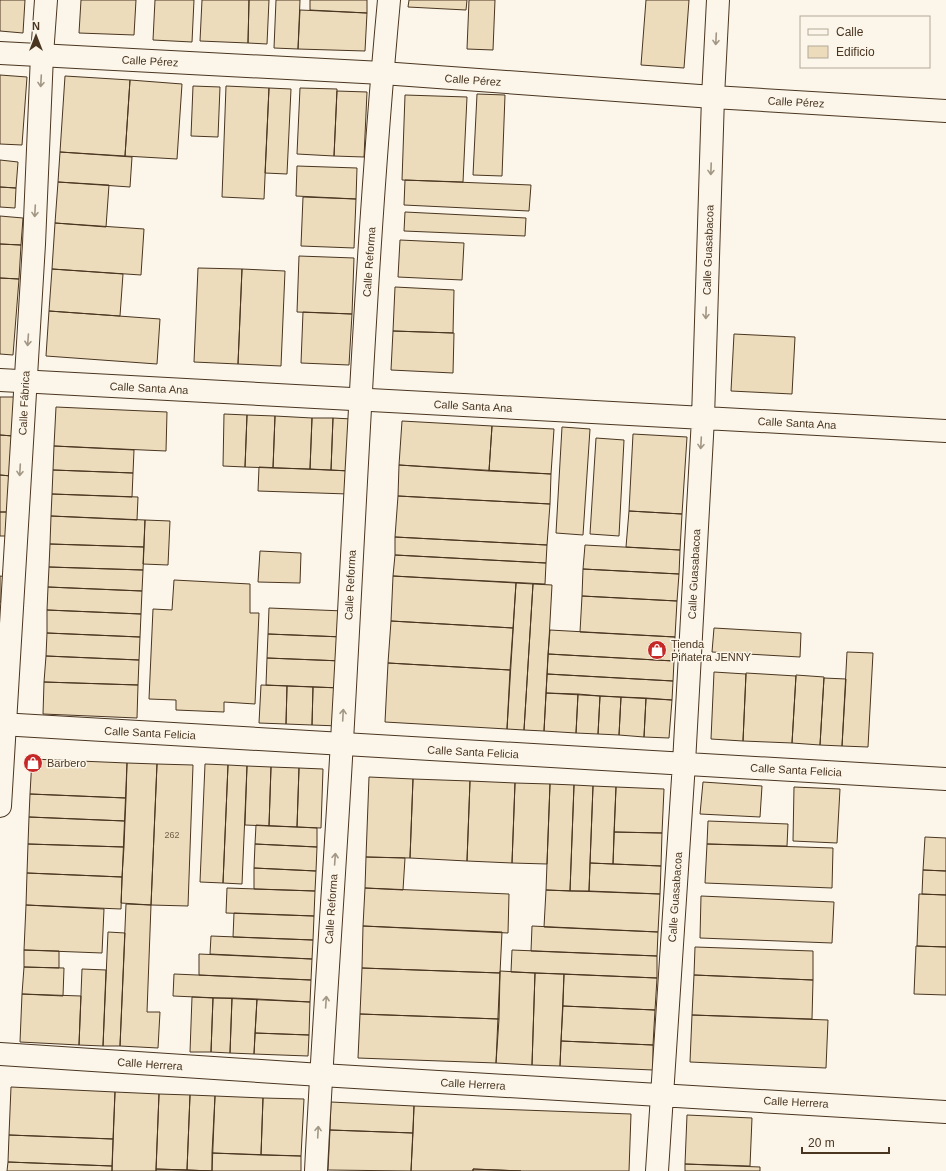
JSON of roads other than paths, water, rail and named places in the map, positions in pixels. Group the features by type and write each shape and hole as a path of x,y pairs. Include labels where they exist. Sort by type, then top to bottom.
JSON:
{"street":[{"name":"Calle Fábrica","path":"0,806 3,724 34,244 42,55 46,0"},
{"name":"Calle Reforma","path":"316,1171 342,744 360,400 382,73 389,0"},
{"name":"Calle Guasabacoa","path":"657,1171 684,763 703,418 713,97 718,0"},
{"name":"Calle Pérez","path":"0,53 382,73 713,97 946,111"},
{"name":"Calle Santa Ana","path":"0,380 946,431"},
{"name":"Calle Santa Felicia","path":"3,724 946,779"},
{"name":"Calle Herrera","path":"0,1054 321,1075 946,1112"}],"place":[{"name":"Tienda Piñatera JENNY","path":"657,650"},
{"name":"Barbero","path":"33,763"}]}
